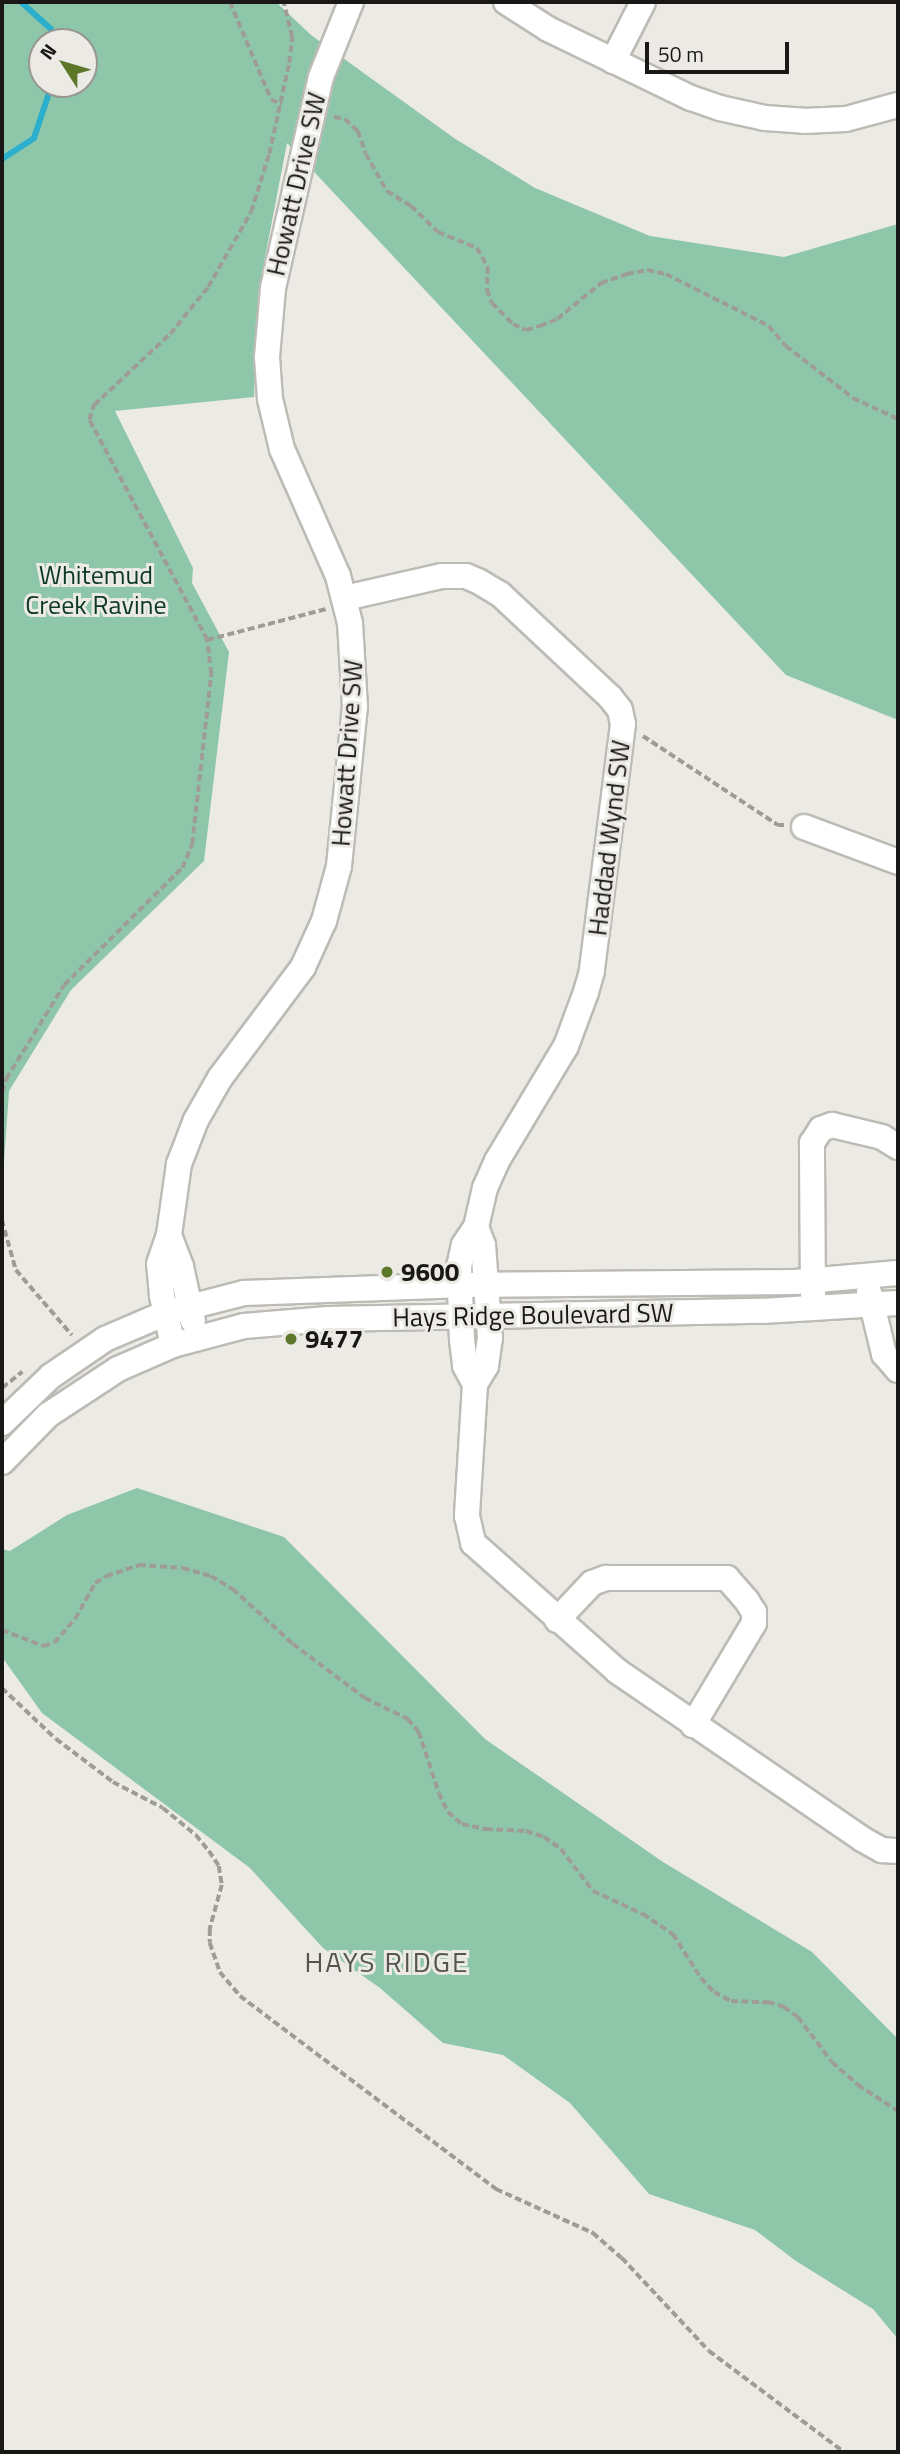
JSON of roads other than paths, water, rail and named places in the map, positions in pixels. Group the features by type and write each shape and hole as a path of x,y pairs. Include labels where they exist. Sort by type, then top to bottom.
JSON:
{"street":[{"name":"Howatt Drive SW","path":"173,1345 159,1264 169,1235 179,1164 196,1120 220,1078 303,967 333,894 339,866 355,707 354,650 346,601 282,449 270,399 267,357 273,288 321,77 351,2"},
{"path":"506,2 548,29 691,98 765,118 804,121 846,119 898,105"},
{"path":"613,61 643,2"},
{"name":"Haddad Wynd SW","path":"346,601 442,576 466,576 478,580 500,594 610,697 620,710 623,724 592,971 566,1046 497,1161 485,1188 476,1227 464,1245 458,1285 459,1315 465,1366 475,1384"},
{"path":"804,827 898,862"},
{"path":"813,1309 812,1143 821,1129 832,1125 882,1138 898,1147"},
{"name":"Haddad Wynd SW","path":"475,1384 485,1366 490,1315 483,1245 476,1227"},
{"name":"Howatt Drive SW","path":"169,1235 198,1338"},
{"path":"895,1274 898,1301"},
{"name":"Hays Ridge Boulevard SW","path":"2,1423 51,1376 84,1351 166,1313 244,1293 458,1285 813,1282 895,1274"},
{"path":"866,1278 884,1354 898,1370"},
{"name":"Hays Ridge Boulevard SW","path":"2,1462 48,1415 118,1369 173,1345 244,1326 281,1321 459,1315 871,1307 898,1301"},
{"path":"475,1384 468,1531 473,1543 617,1671 862,1839 882,1850 898,1851"},
{"path":"558,1620 592,1583 606,1578 727,1578 754,1612 754,1623 693,1725"}],"waterway":[{"path":"21,2 50,28"},
{"path":"2,159 34,138 47,98"}],"place":[{"name":"9600","path":"387,1272"},
{"name":"9477","path":"291,1339"}],"district":[{"name":"HAYS RIDGE","path":"387,1962"}],"park label":[{"name":"Whitemud Creek Ravine","path":"96,590"}]}
